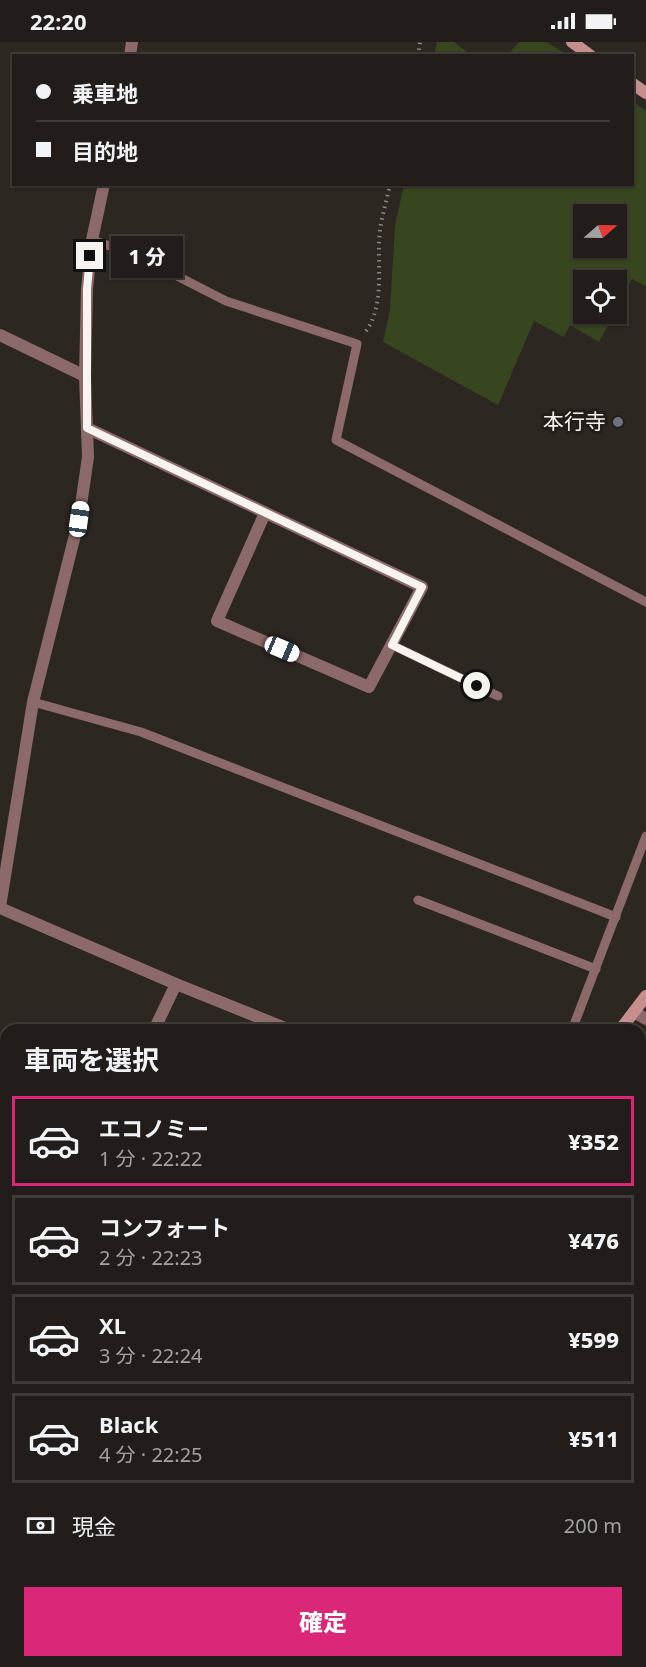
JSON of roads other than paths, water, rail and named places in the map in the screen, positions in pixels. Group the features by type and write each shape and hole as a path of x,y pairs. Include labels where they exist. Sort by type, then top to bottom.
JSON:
{"main road":[{"path":"572,42 588,54"},
{"path":"625,1024 646,996"}],"street":[{"path":"104,186 92,240 87,289 88,458 79,519 33,702 0,907 176,984 275,1024"},
{"path":"0,335 86,376"},
{"path":"87,428 422,587 369,687 217,621 265,513"},
{"path":"157,1024 176,984"},
{"path":"634,1012 646,1019"}],"lane":[{"path":"92,240 134,254 226,301 357,344 336,440 646,602"},
{"path":"392,645 498,696"},
{"path":"33,702 141,732 616,917"},
{"path":"574,1024 646,836"},
{"path":"418,900 596,969"}],"place":[{"name":"本行寺","path":"618,422"}]}
